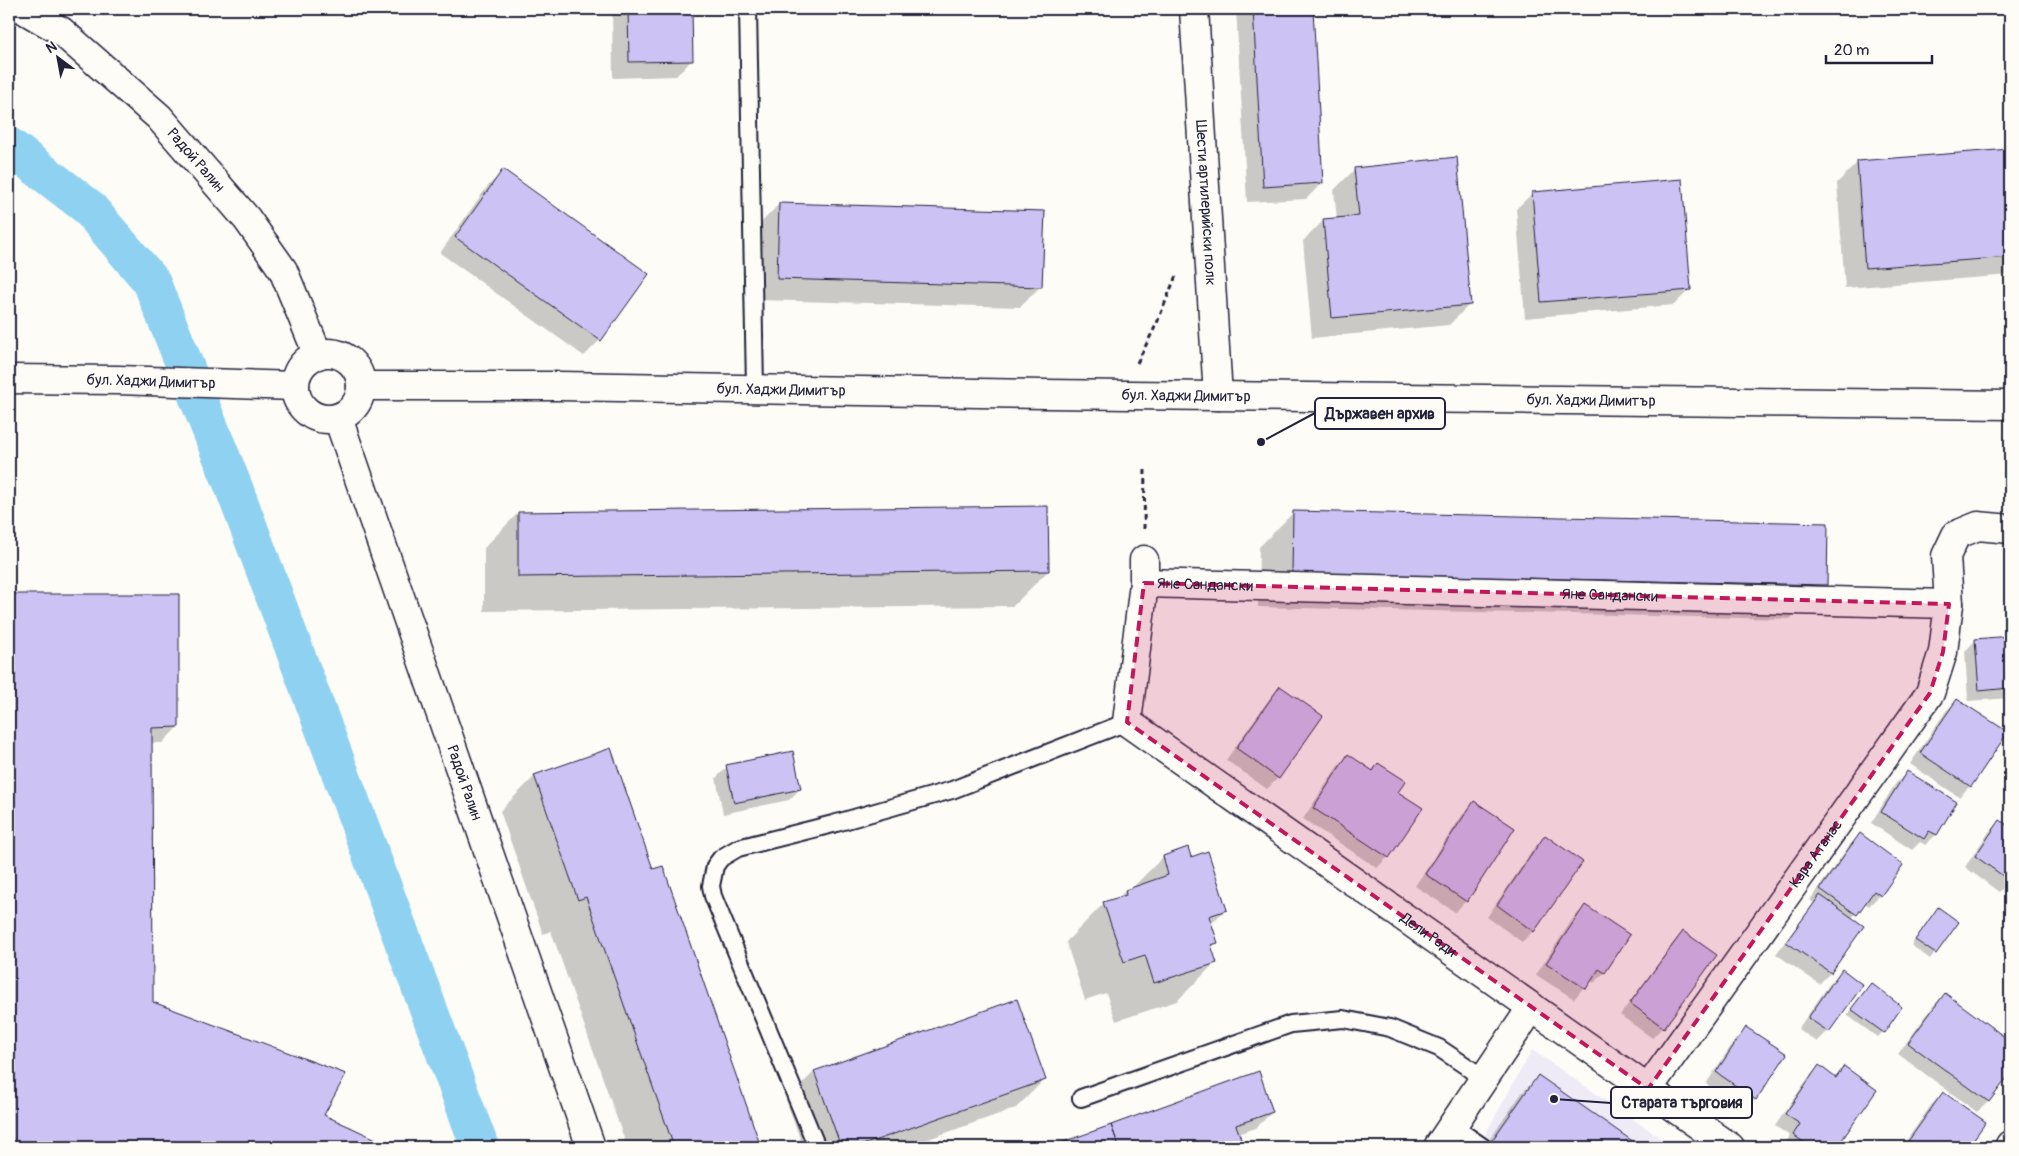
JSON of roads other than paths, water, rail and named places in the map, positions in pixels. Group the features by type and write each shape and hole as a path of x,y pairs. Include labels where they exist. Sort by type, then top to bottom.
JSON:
{"street":[{"name":"Радой Ралин","path":"23,9 61,31 159,117 247,219 283,270 318,355"},
{"name":"Шести артилерийски полк","path":"1194,9 1218,396"},
{"path":"327,353 344,357 356,370 361,386 360,397 355,406 348,413 330,420 312,416 300,404 295,386 296,378 304,363 318,355 327,353"},
{"name":"бул. Хаджи Димитър","path":"9,379 118,380 295,386"},
{"name":"бул. Хаджи Димитър","path":"361,386 755,388 1218,396 2010,404"},
{"name":"Радой Ралин","path":"338,418 591,1147"},
{"path":"1949,604 1946,556 1956,535 1978,526 2010,529"},
{"name":"Яне Сандански","path":"1127,722 1144,572 1949,604"},
{"name":"Кара Атанас","path":"1648,1089 1930,693 1943,652 1949,604"},
{"name":"Дели Ради","path":"1127,722 1730,1147"},
{"path":"1446,1137 1532,1007"}],"lane":[{"path":"748,9 755,388"},
{"path":"817,1147 713,896 711,886 715,866 725,855 738,848 833,824 952,790 1127,722"},
{"path":"1081,1098 1291,1024 1343,1019 1390,1028 1439,1048 1484,1078"},
{"path":"1446,1137 1484,1147"}],"waterway":[{"path":"9,146 88,207 151,281 234,488 480,1147"}],"place":[{"name":"Държавен архив","path":"1261,442"},
{"name":"Старата търговия","path":"1554,1099"}]}
